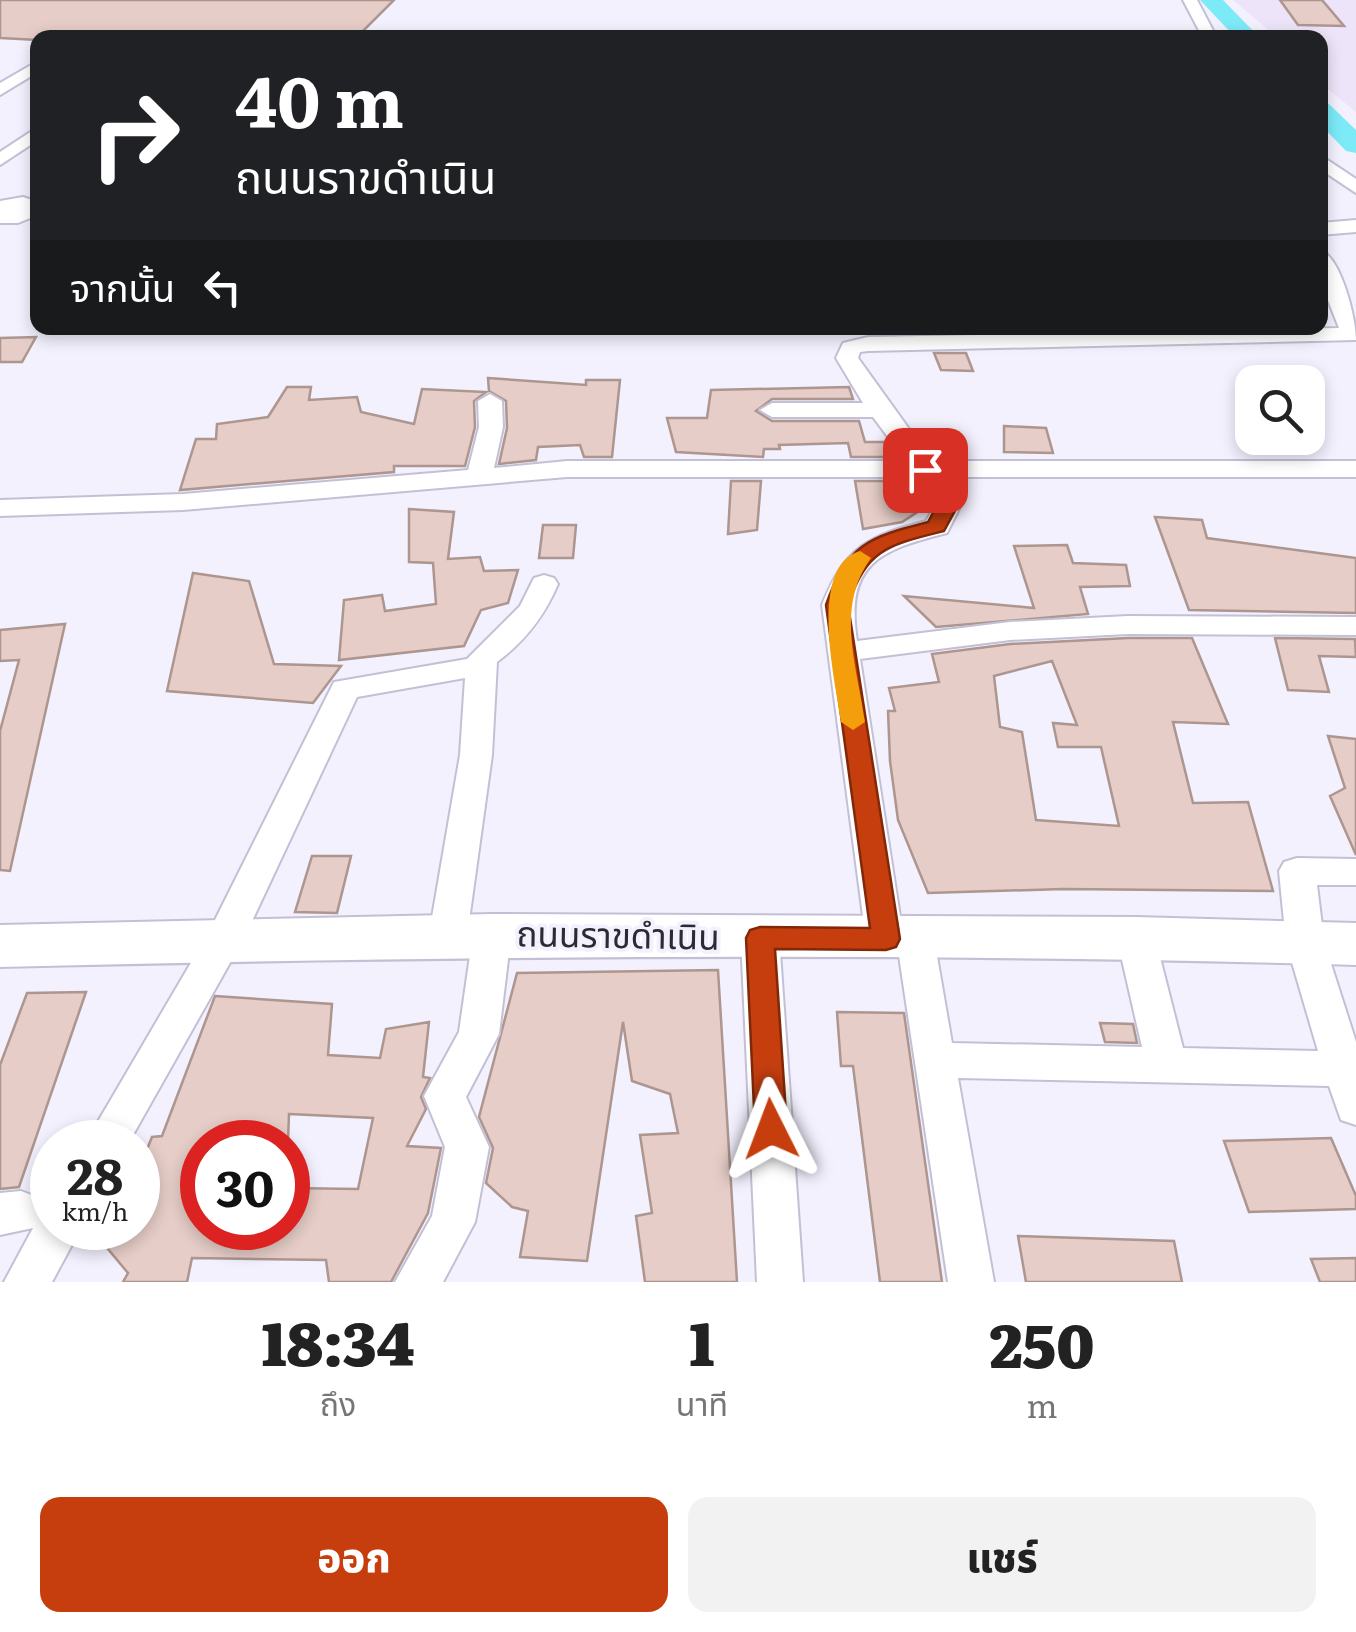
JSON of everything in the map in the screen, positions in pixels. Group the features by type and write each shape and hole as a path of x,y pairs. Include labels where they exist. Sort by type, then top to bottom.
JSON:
{"main road":[{"name":"ถนนราขดำเนิน","path":"0,946 470,935 1136,938 1331,943"}],"street":[{"path":"1190,0 1206,30"},
{"path":"0,90 30,69"},
{"path":"0,160 30,138"},
{"path":"1328,166 1356,188"},
{"path":"0,207 30,197"},
{"path":"0,217 18,217 30,211"},
{"path":"1328,228 1356,226"},
{"path":"1328,275 1353,334 1328,335"},
{"path":"971,1282 934,1060 900,939 842,652 837,605 848,574 868,549 936,526 946,509 925,470 847,358 852,348 886,344 1306,335"},
{"path":"480,477 491,426 490,401"},
{"path":"772,410 880,410"},
{"path":"0,508 198,501 567,469 1356,469"},
{"path":"418,1282 453,1222 467,1147 444,1096 479,1034 470,935 480,666 485,653 502,644 533,609 544,584"},
{"path":"842,652 1010,632 1128,624 1356,626"},
{"path":"120,1120 225,938 345,689 480,666"},
{"path":"934,1060 1168,1065 1349,1088 1331,943 1297,871 1356,872"},
{"path":"760,938 780,1282"},
{"path":"1136,938 1168,1065"},
{"path":"26,1218 26,1282"}],"shaded area":[{"path":"1233,0 1356,0 1356,112 1328,89 1328,30 1269,30"}],"building":[{"path":"0,0 394,0 364,30 30,30 30,40 0,38"},
{"path":"1280,0 1322,0 1344,26 1298,25"},
{"path":"36,337 22,362 0,362 0,338"},
{"path":"934,353 966,353 973,371 941,370"},
{"path":"488,378 586,385 586,380 620,380 612,457 584,457 580,445 538,447 536,460 499,464 507,428 506,401 489,391"},
{"path":"287,387 311,387 309,400 357,397 361,412 414,424 422,389 486,392 474,401 475,427 465,466 394,466 394,472 180,490 196,439 216,439 217,424 268,417"},
{"path":"849,387 853,399 772,399 756,411 772,421 859,421 865,442 884,442 893,457 851,457 848,443 779,445 780,449 764,449 763,457 676,452 667,418 707,418 711,390"},
{"path":"1004,426 1046,428 1053,453 1004,452"},
{"path":"731,481 761,481 757,530 728,534"},
{"path":"855,481 906,481 922,509 902,522 863,529"},
{"path":"409,509 454,512 448,559 480,557 484,571 518,570 508,603 481,610 464,646 339,660 344,600 382,595 385,611 436,604 433,563 409,562"},
{"path":"1155,517 1202,520 1207,538 1356,558 1356,613 1189,610"},
{"path":"543,525 576,525 573,558 539,558"},
{"path":"1067,545 1073,563 1126,565 1130,586 1080,587 1088,614 936,627 904,596 1034,608 1014,546"},
{"path":"193,573 249,581 274,664 341,666 313,703 167,691"},
{"path":"65,624 10,871 0,870 0,731 19,660 0,661 0,630"},
{"path":"1192,638 1228,724 1173,722 1193,803 1248,802 1273,891 1063,889 928,893 898,820 888,711 895,711 889,688 939,682 932,654 1010,644","holes":["1052,661 1077,725 1053,723 1058,747 1101,747 1119,826 1036,820 1022,732 1000,727 994,676"]},
{"path":"1275,638 1355,639 1356,657 1319,656 1329,692 1288,690"},
{"path":"1328,736 1356,739 1356,855 1330,796 1345,788"},
{"path":"312,856 351,856 337,913 295,912"},
{"path":"718,970 737,1282 645,1282 636,1216 652,1213 640,1135 678,1133 670,1094 632,1081 623,1022 587,1261 520,1257 528,1211 512,1207 486,1183 493,1148 479,1117 517,973"},
{"path":"86,992 42,1120 30,1120 30,1155 19,1187 0,1189 0,1065 27,993"},
{"path":"215,996 332,1004 328,1055 380,1058 386,1029 429,1022 423,1077 430,1078 421,1097 426,1109 407,1146 441,1148 428,1213 391,1282 329,1282 326,1260 192,1258 187,1282 123,1282 128,1273 109,1250 160,1250 160,1136"},
{"path":"837,1012 904,1013 942,1282 880,1282 853,1066 841,1066"},
{"path":"1100,1023 1133,1024 1137,1043 1105,1042"},
{"path":"1331,1138 1356,1196 1356,1209 1249,1212 1224,1141"},
{"path":"1018,1236 1174,1241 1182,1282 1026,1282"},
{"path":"1356,1258 1356,1282 1320,1282 1311,1259"}],"waterway":[{"path":"1211,0 1241,30"},
{"path":"1328,117 1356,145"}],"slow traffic":[{"path":"853,722 837,605 848,574 860,558"}],"route":[{"path":"771,1129 760,938 886,939 837,605 848,574 868,549 936,526 946,509 925,470"}]}
